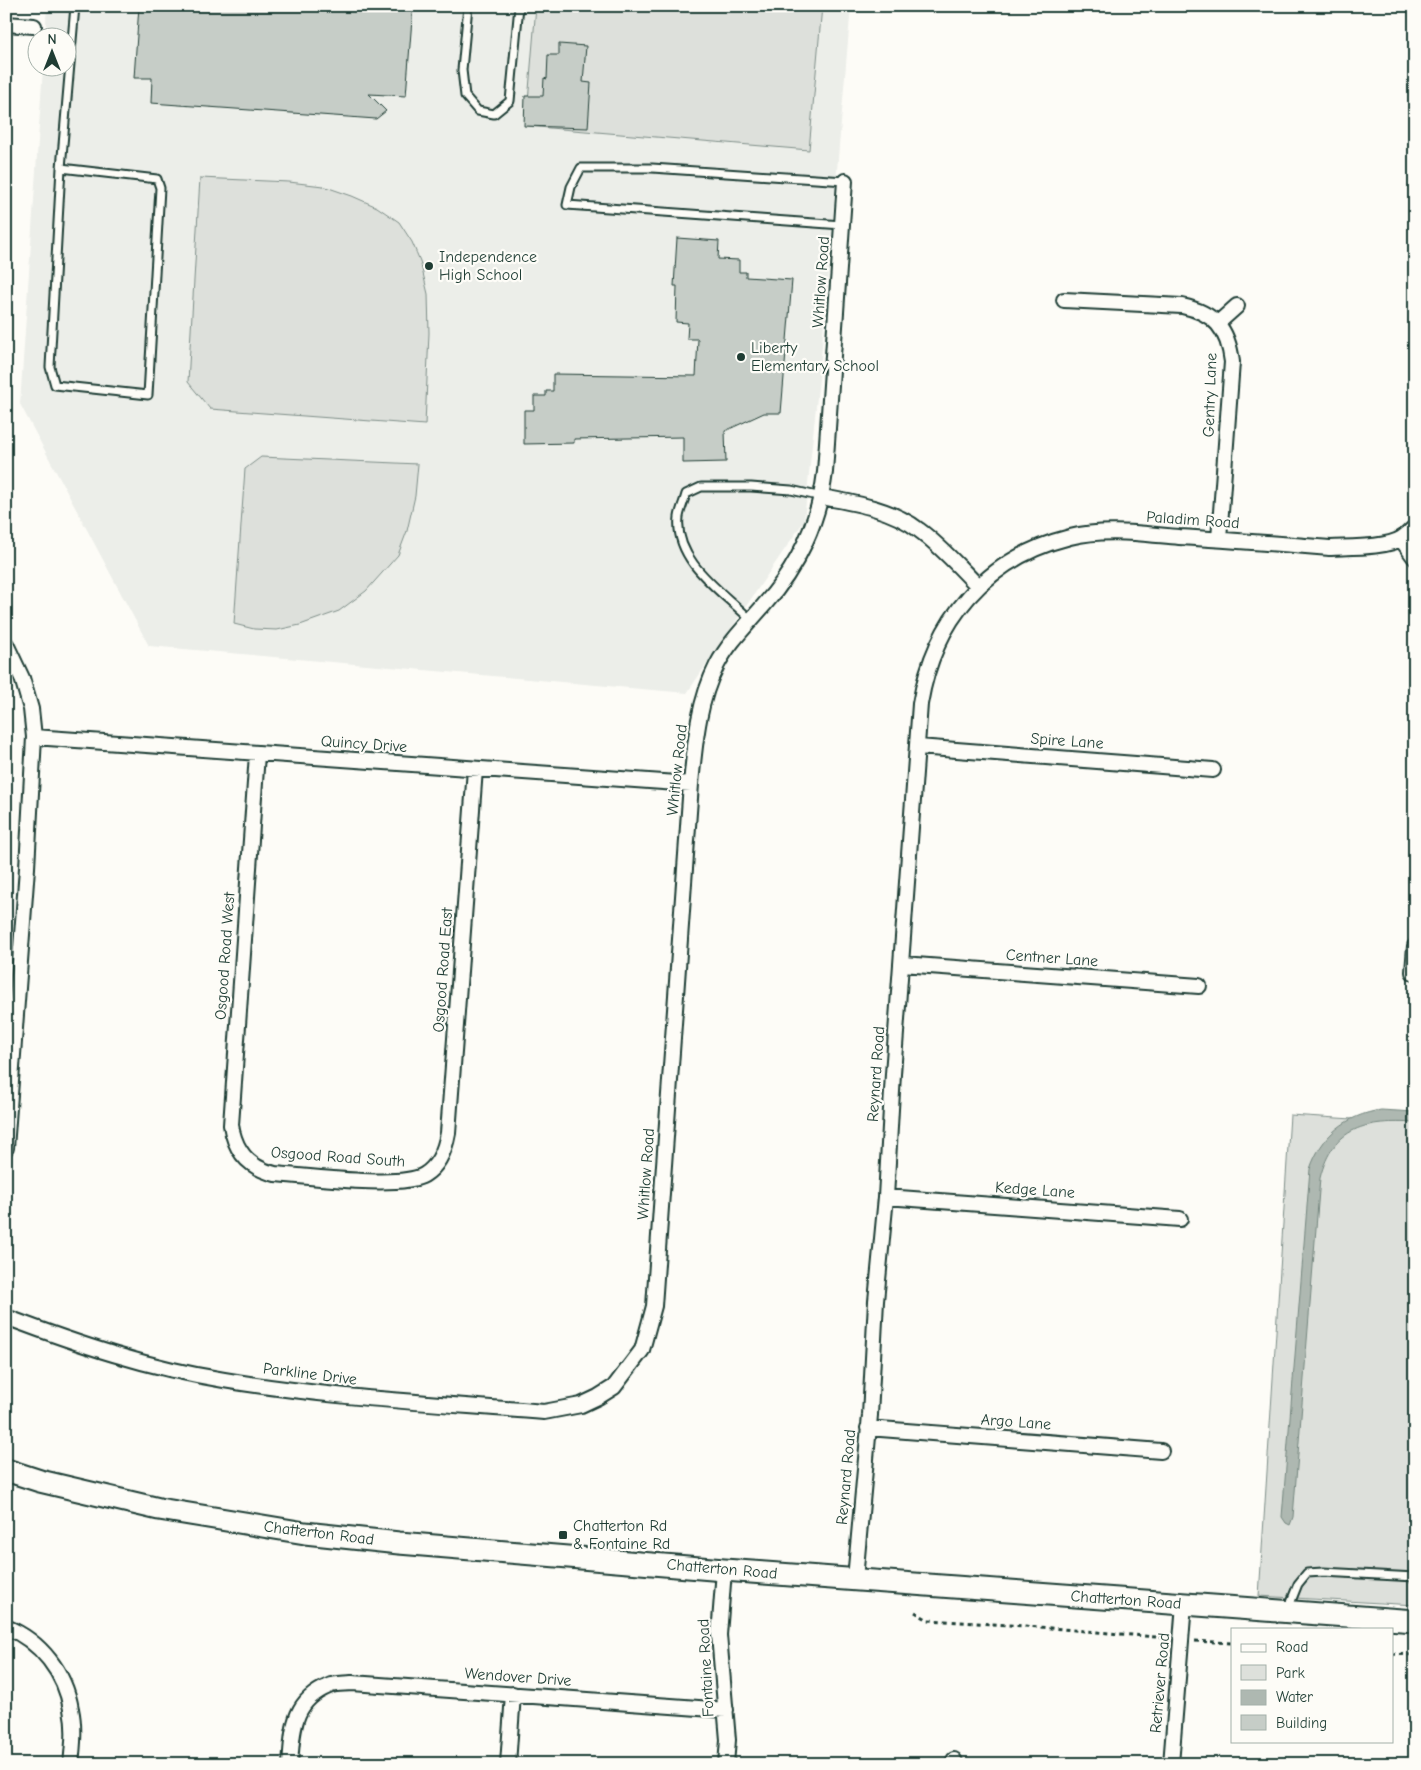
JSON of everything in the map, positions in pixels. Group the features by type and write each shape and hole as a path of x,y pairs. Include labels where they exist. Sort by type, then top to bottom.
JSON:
{"main road":[{"name":"Chatterton Road","path":"6,1470 40,1481 159,1509 305,1533 399,1543 724,1570 1415,1621"}],"street":[{"path":"6,24 34,26"},
{"name":"Whitlow Road","path":"614,1387 642,1350 654,1306 691,784 698,722 710,682 728,648 777,589 807,541 822,497 845,180"},
{"path":"1064,300 1182,306 1208,315 1218,323 1236,306"},
{"name":"Gentry Lane","path":"1218,323 1226,335 1232,362 1219,539"},
{"path":"822,497 884,511 918,529 938,545 978,586"},
{"name":"Paladim Road","path":"978,586 1003,565 1043,545 1094,533 1119,532 1339,548 1380,544 1401,539 1415,527"},
{"path":"1401,539 1415,558"},
{"name":"Reynard Road","path":"855,1579 868,1428 876,1301 886,1197 920,704 924,680 935,649 954,616 978,586"},
{"path":"6,644 22,678 31,709 34,738 6,1148"},
{"name":"Quincy Drive","path":"34,738 691,784"},
{"name":"Spire Lane","path":"918,747 1212,770"},
{"name":"Osgood Road West","path":"244,1157 236,1147 232,1137 231,1114 257,754"},
{"name":"Osgood Road East","path":"431,1170 443,1153 448,1133 475,769"},
{"path":"1413,972 1415,946"},
{"name":"Centner Lane","path":"902,964 1199,986"},
{"name":"Osgood Road South","path":"244,1157 257,1168 275,1174 393,1182 423,1176 431,1170"},
{"name":"Kedge Lane","path":"886,1197 1180,1219"},
{"name":"Parkline Drive","path":"6,1317 116,1355 172,1370 316,1394 544,1412 581,1405 614,1387"},
{"name":"Argo Lane","path":"868,1428 1161,1451"},
{"name":"Fontaine Road","path":"724,1570 718,1635 728,1740 726,1764"},
{"name":"Retriever Road","path":"1171,1764 1184,1604"},
{"path":"6,1627 24,1636 43,1652 56,1668 66,1688 72,1709 74,1731 72,1764"},
{"name":"Wendover Drive","path":"290,1764 293,1728 299,1711 310,1697 330,1686 352,1683 726,1710"},
{"path":"508,1764 513,1694"}],"lane":[{"path":"61,168 157,179 160,188 148,395 55,385 50,367 61,168 75,6"},
{"path":"468,6 462,70 464,96 478,111 494,114 510,101 519,6"},
{"path":"842,225 567,205 571,186 581,168 652,168 845,180"},
{"path":"751,620 691,562 681,538 679,517 686,494 701,487 750,486 791,490 822,497"},
{"path":"1287,1612 1298,1584 1307,1572 1415,1577"}],"path":[{"path":"915,1612 928,1620 1029,1626 1164,1638"},
{"path":"1189,1640 1231,1643"},
{"path":"1394,1654 1415,1655"}],"shaded area":[{"name":"Independence High School","path":"47,6 851,6 820,369 804,521 687,693 149,646 20,404 42,78 78,78 78,28 46,28"}],"green space":[{"path":"536,6 822,6 809,150 526,126"},
{"path":"200,178 289,182 323,186 377,207 399,222 412,242 420,261 428,294 429,333 425,425 210,409 188,382"},
{"path":"261,457 418,464 415,496 407,531 398,555 366,591 339,611 300,625 277,630 254,629 234,624 245,469"},
{"path":"1290,1115 1415,1123 1415,1605 1259,1596"}],"water":[{"path":"1381,1110 1415,1112 1415,1123 1382,1123 1367,1125 1354,1130 1343,1137 1334,1147 1326,1161 1320,1178 1293,1517 1290,1525 1282,1517 1310,1169 1321,1147 1336,1129 1357,1117"}],"building":[{"path":"139,6 413,6 406,96 369,94 386,111 376,119 151,103 152,78 134,78"},
{"path":"559,44 586,46 583,82 591,83 588,128 524,126 525,96 543,96 544,78 547,79 548,55 559,55"},
{"name":"Liberty Elementary School","path":"677,238 719,241 718,259 739,260 739,272 746,272 746,277 792,280 781,413 764,413 725,431 726,462 683,463 683,437 574,439 574,443 524,444 524,410 534,410 534,396 546,396 546,391 553,391 553,374 696,376 698,339 687,339 688,323 676,322 677,286 674,286"}],"place":[{"name":"Independence High School","path":"429,266"},
{"name":"Liberty Elementary School","path":"741,357"},
{"name":"Chatterton Rd & Fontaine Rd","path":"563,1535"}]}
